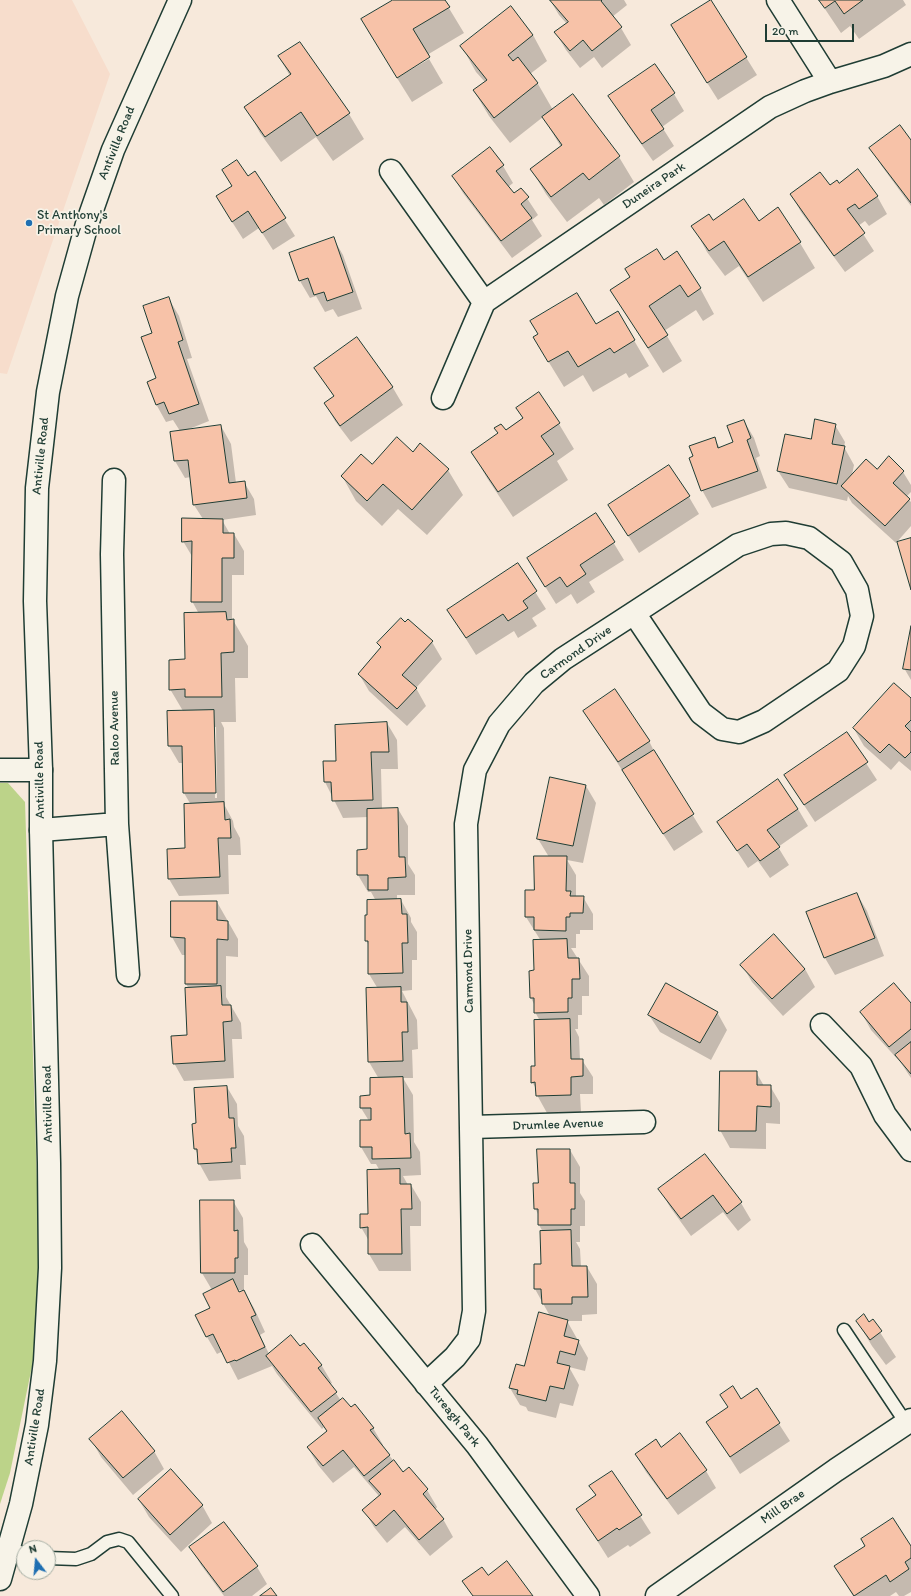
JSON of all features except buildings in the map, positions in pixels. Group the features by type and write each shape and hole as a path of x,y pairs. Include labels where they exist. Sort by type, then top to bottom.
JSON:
{"street":[{"name":"Antiville Road","path":"17,1540 21,1504 37,1425 45,1361 50,1268 41,770 35,593 37,488 48,392 67,296 87,224 113,150 180,0"},
{"path":"778,0 830,82"},
{"name":"Duneira Park","path":"484,302 760,114 787,99 830,82 878,68 911,54"},
{"path":"391,172 484,302 443,398"},
{"name":"Raloo Avenue","path":"114,480 112,554 117,824 128,975"},
{"name":"Carmond Drive","path":"426,1384 455,1358 469,1339 474,1311 466,824 475,770 499,724 534,683 564,659 634,612 738,546 771,534 786,533 809,538 841,562 857,590 862,616 854,646 838,670 764,721 739,732 722,730 701,713 634,612"},
{"path":"0,770 41,770"},
{"path":"41,830 117,824"},
{"path":"822,1025 860,1066 885,1115 911,1150"},
{"name":"Drumlee Avenue","path":"472,1127 644,1122"},
{"name":"Tureagh Park","path":"312,1245 489,1461 588,1596"},
{"name":"Mill Brae","path":"657,1596 836,1470 909,1421"},
{"name":"Antiville Road","path":"0,1578 16,1551"}],"lane":[{"path":"844,1330 909,1421"},
{"path":"56,1558 76,1559 91,1554 107,1542 119,1539 128,1542 172,1596"}],"shaded area":[{"name":"St Anthony's Primary School","path":"0,0 72,0 110,74 7,374 0,373"}],"green space":[{"path":"0,783 8,783 25,802 39,1247 36,1347 10,1473 0,1504"}],"place":[{"name":"St Anthony's Primary School","path":"29,223"}]}
